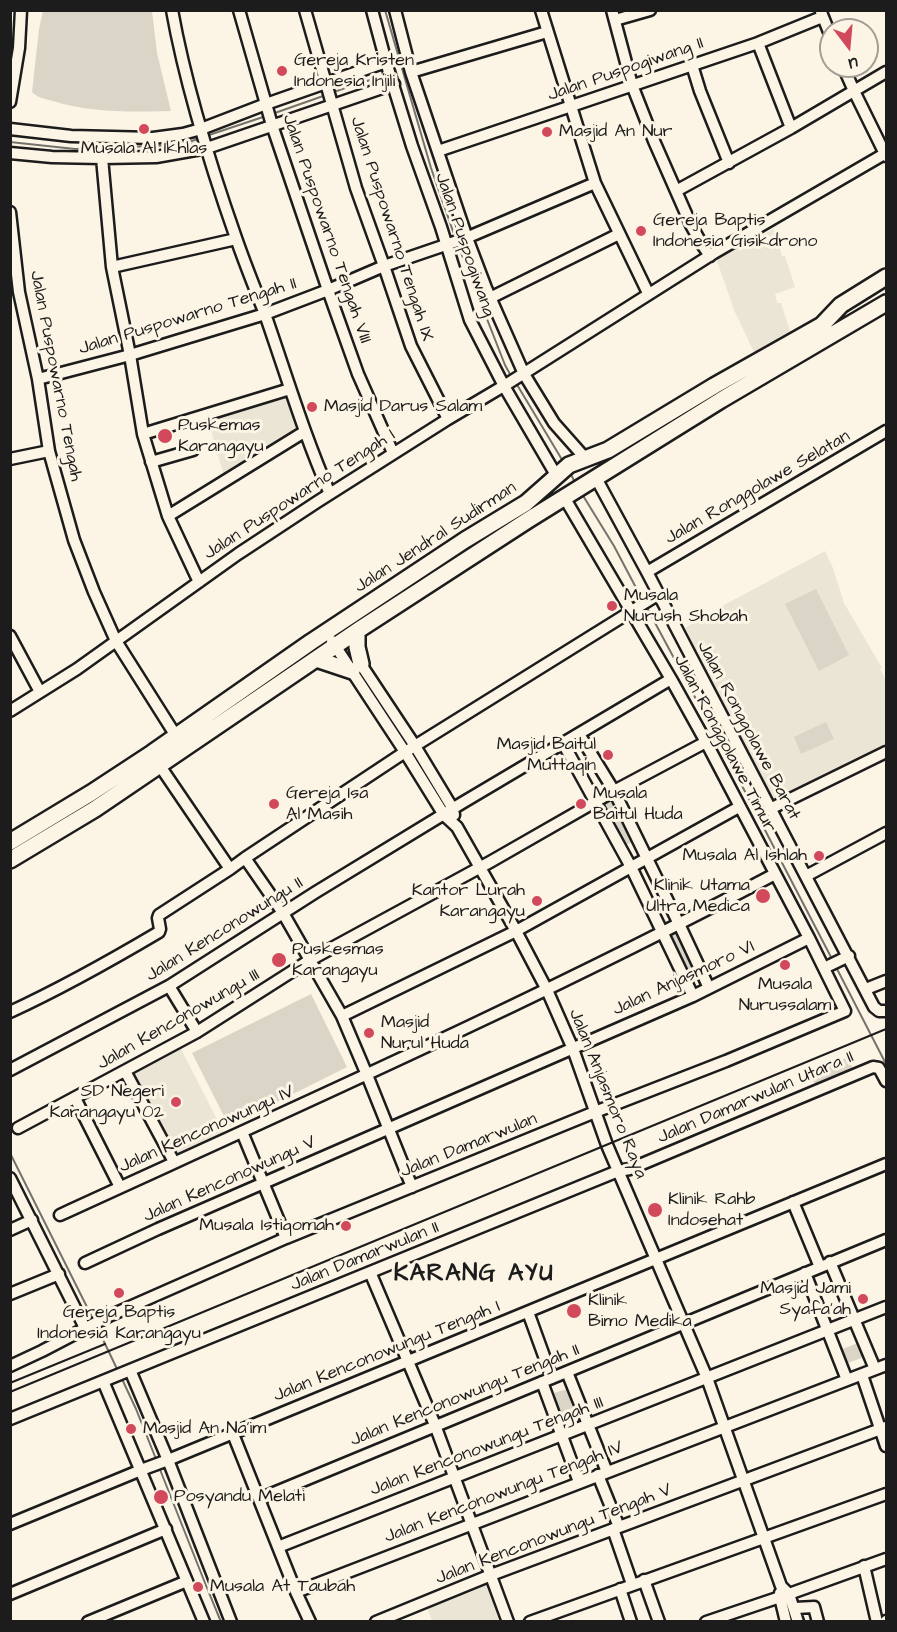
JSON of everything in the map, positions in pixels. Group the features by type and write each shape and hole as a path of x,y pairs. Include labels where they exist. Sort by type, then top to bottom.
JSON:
{"highway":[{"name":"Jalan Jendral Sudirman","path":"10,842 91,793 331,629 465,540 526,503 569,465 608,450 822,325 841,305 886,278"},
{"path":"822,325 886,289"},
{"name":"Jalan Jendral Sudirman","path":"10,860 95,809 346,639 568,495 721,400 886,303"},
{"path":"316,659 357,668 357,647 346,639"}],"street":[{"path":"172,10 178,44 206,146 236,239 265,314 304,432 330,494"},
{"name":"Jalan Puspowarno Tengah VIII","path":"239,10 272,124 328,290 358,374 393,453"},
{"name":"Jalan Puspowarno Tengah IX","path":"305,10 356,188 411,346 448,419"},
{"name":"Jalan Puspogiwang","path":"395,10 411,72 466,238 522,375 554,423 583,459"},
{"path":"541,10 595,183 648,293"},
{"path":"650,10 613,15 632,85 676,191 700,243 710,256"},
{"name":"Jalan Puspogiwang","path":"378,12 387,64 412,146 448,244 470,320 558,474"},
{"path":"10,102 19,48 17,13"},
{"name":"Jalan Puspogiwang II","path":"438,151 758,44 821,14"},
{"path":"411,72 547,32"},
{"path":"758,44 791,128"},
{"path":"10,129 71,136 153,138 183,134 202,130 266,105 387,64"},
{"path":"692,65 729,163"},
{"path":"676,191 791,128 886,72"},
{"path":"848,78 886,154"},
{"path":"10,153 52,157 156,157 206,146 394,83"},
{"name":"Jalan Puspowarno Tengah I","path":"10,711 116,641 270,532 393,453 522,375 648,293 886,154"},
{"path":"102,158 112,267 143,434 168,516 199,582"},
{"name":"Jalan Puspowarno Tengah II","path":"38,379 130,355 265,314 384,266 466,238 595,183"},
{"name":"Jalan Puspowarno Tengah","path":"10,212 15,292 38,379 49,451 74,540 116,641 176,736"},
{"path":"490,298 619,234"},
{"path":"112,267 236,239"},
{"path":"143,434 290,389"},
{"path":"168,516 304,432"},
{"name":"Jalan Ronggolawe Selatan","path":"647,572 886,432"},
{"path":"151,462 193,450"},
{"path":"10,459 49,451"},
{"name":"Jalan Ronggolawe Barat","path":"594,480 647,572 656,596 868,994"},
{"name":"Jalan Ronggolawe Timur","path":"568,495 706,742 826,967 845,1011"},
{"path":"10,1012 92,971 159,932 159,915 410,749 656,596"},
{"name":"Jalan Anjasmoro Raya","path":"331,629 346,639 357,668 410,749 481,867 546,990 573,1049 618,1171 707,1378 783,1592 786,1622"},
{"path":"10,636 40,692"},
{"name":"Jalan Kenconowungu II","path":"10,1070 169,986 448,812 671,679"},
{"path":"579,734 614,791 709,988"},
{"name":"Jalan Kenconowungu III","path":"18,1128 197,1032 310,960 706,742"},
{"path":"563,743 631,867 693,996"},
{"path":"770,809 886,752"},
{"path":"160,766 230,869"},
{"path":"342,1016 516,931 739,807"},
{"path":"806,876 886,833"},
{"path":"245,858 283,913 342,1016 412,1187"},
{"path":"367,1075 662,933 775,874"},
{"name":"Jalan Anjasmoro VI","path":"389,1129 693,996 809,938"},
{"path":"826,967 847,957"},
{"path":"886,981 868,994 876,1010 886,1011"},
{"path":"169,986 197,1032"},
{"name":"Jalan Damarwulan","path":"10,1366 106,1318 286,1238 845,1011"},
{"name":"Jalan Damarwulan Utara II","path":"618,1171 630,1169 873,1066 879,1068 886,1081"},
{"path":"125,1071 174,1162"},
{"name":"Jalan Kenconowungu IV","path":"60,1215 367,1075"},
{"path":"75,1098 120,1187"},
{"name":"Jalan Kenconowungu V","path":"85,1263 263,1182 389,1129"},
{"path":"242,1132 286,1238"},
{"name":"Jalan Kenconowungu Tengah I","path":"10,1524 886,1164"},
{"name":"Jalan Damarwulan II","path":"10,1419 618,1171"},
{"path":"10,1178 87,1328"},
{"path":"793,1203 853,1320 875,1369"},
{"path":"10,1230 32,1220"},
{"name":"Jalan Kenconowungu Tengah II","path":"259,1499 886,1240"},
{"path":"370,1272 435,1425 508,1622"},
{"path":"805,1273 847,1380"},
{"path":"10,1294 59,1274"},
{"name":"Jalan Kenconowungu Tengah III","path":"278,1547 886,1307"},
{"path":"528,1312 562,1435 579,1482"},
{"name":"Jalan Kenconowungu Tengah IV","path":"296,1592 886,1365"},
{"path":"567,1372 602,1473 632,1584"},
{"path":"123,1373 165,1461 231,1622"},
{"path":"862,1375 884,1428 886,1446"},
{"path":"104,1381 146,1468 166,1530 204,1622"},
{"name":"Jalan Kenconowungu Tengah V","path":"376,1622 491,1575 884,1428"},
{"path":"232,1434 310,1622"},
{"path":"530,1622 886,1494"},
{"path":"10,1594 166,1530"},
{"path":"706,1622 783,1592 809,1587 886,1559"},
{"path":"864,1566 876,1622"},
{"path":"644,1580 659,1622"},
{"path":"88,1622 187,1581"},
{"path":"809,1587 818,1622"},
{"path":"620,1589 631,1622"},
{"name":"Jalan Anjasmoro Raya","path":"783,1592 795,1608 798,1622"},
{"path":"795,1608 814,1607"}],"shaded area":[{"path":"43,11 152,11 157,53 171,111 96,110 67,105 34,94 32,92"},
{"path":"774,229 795,287 775,294 777,303 781,303 790,331 754,352 734,310 716,258"},
{"path":"286,394 298,431 224,476 208,420"},
{"path":"825,551 844,603 882,668 880,669 886,680 886,749 776,804 685,628"},
{"path":"816,589 849,655 819,671 785,604"},
{"path":"826,722 834,739 801,754 794,737"},
{"path":"611,798 634,841 622,847 600,804"},
{"path":"679,932 699,975 687,980 667,937"},
{"path":"311,994 347,1067 229,1126 192,1053"},
{"name":"SD Negeri Karangayu 02","path":"179,1045 224,1133 173,1157 127,1071"},
{"path":"848,1057 854,1072 816,1087 810,1073"},
{"path":"858,1343 864,1357 845,1364 840,1350"},
{"path":"567,1389 573,1409 561,1413 554,1393"},
{"path":"486,1583 499,1621 432,1621 426,1605"}],"waterway":[{"path":"385,10 431,168 455,237"},
{"path":"331,93 386,76"},
{"path":"272,114 326,95"},
{"path":"206,136 266,116"},
{"path":"10,142 75,149 179,145 198,139"},
{"path":"458,245 511,376"},
{"path":"516,383 564,463"},
{"path":"570,473 576,484"},
{"path":"582,494 614,546 643,601"},
{"path":"646,606 832,959"},
{"path":"836,967 886,1064"},
{"path":"10,1153 93,1319"},
{"path":"97,1327 118,1371"},
{"path":"122,1379 156,1459"},
{"path":"159,1467 221,1622"}],"railway":[{"path":"10,1392 886,1029"},
{"path":"10,1383 105,1344"}],"place":[{"name":"Gereja Kristen Indonesia Injili","path":"282,71"},
{"name":"Musala Al Ikhlas","path":"144,129"},
{"name":"Masjid An Nur","path":"547,132"},
{"name":"Gereja Baptis Indonesia Gisikdrono","path":"641,231"},
{"name":"Masjid Darus Salam","path":"312,407"},
{"name":"Puskemas Karangayu","path":"165,436"},
{"name":"Musala Nurush Shobah","path":"612,606"},
{"name":"Masjid Baitul Muttaqin","path":"608,755"},
{"name":"Gereja Isa Al Masih","path":"274,804"},
{"name":"Musala Baitul Huda","path":"581,804"},
{"name":"Musala Al Ishlah","path":"819,856"},
{"name":"Klinik Utama Ultra Medica","path":"763,896"},
{"name":"Kantor Lurah Karangayu","path":"537,901"},
{"name":"Puskesmas Karangayu","path":"279,960"},
{"name":"Musala Nurussalam","path":"785,965"},
{"name":"Masjid Nurul Huda","path":"369,1033"},
{"name":"SD Negeri Karangayu 02","path":"176,1102"},
{"name":"Klinik Rahb Indosehat","path":"655,1210"},
{"name":"Musala Istiqomah","path":"346,1226"},
{"name":"Gereja Baptis Indonesia Karangayu","path":"119,1293"},
{"name":"Masjid Jami Syafa'ah","path":"863,1299"},
{"name":"Klinik Bimo Medika","path":"574,1311"},
{"name":"Masjid An Na'im","path":"131,1429"},
{"name":"Posyandu Melati","path":"161,1497"},
{"name":"Musala At Taubah","path":"198,1587"}],"district":[{"name":"KARANG AYU","path":"474,1275"}]}
